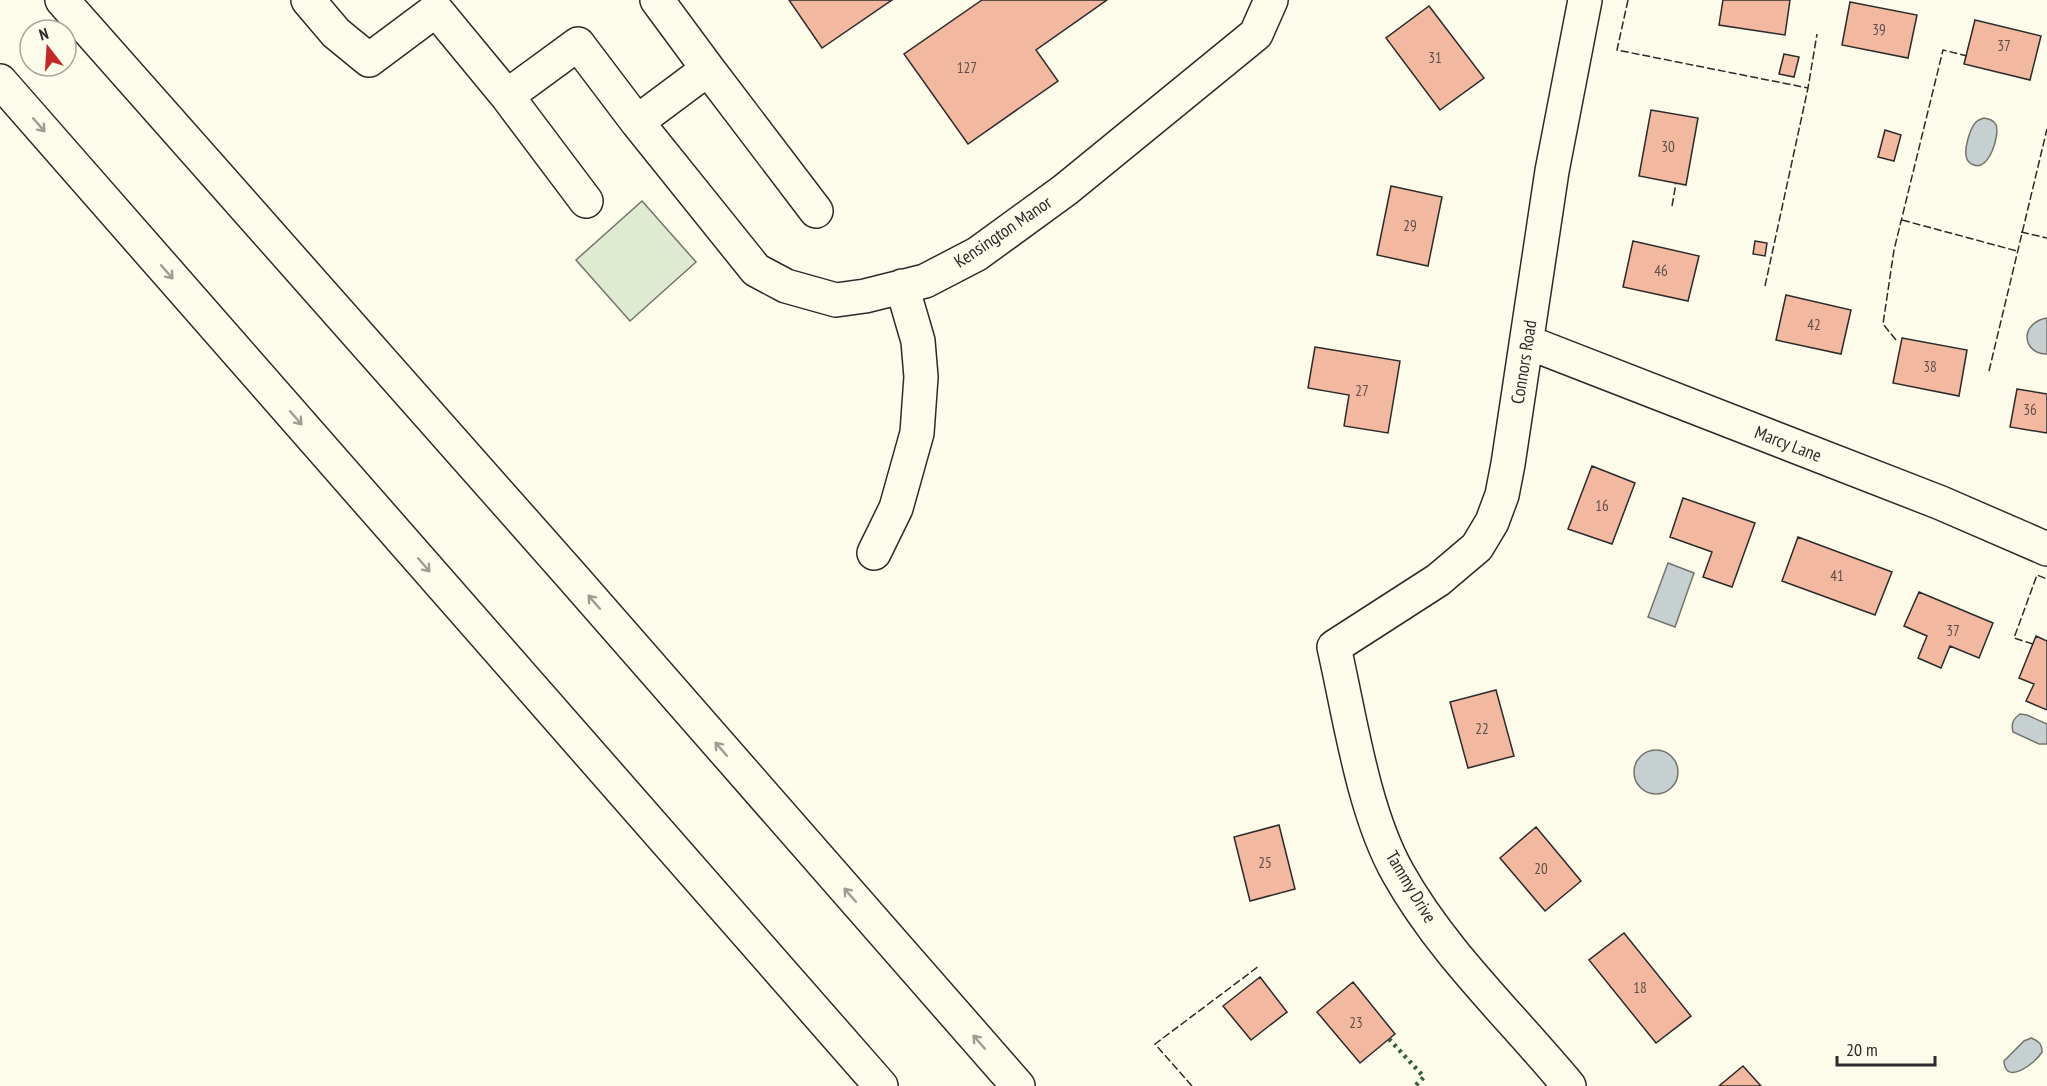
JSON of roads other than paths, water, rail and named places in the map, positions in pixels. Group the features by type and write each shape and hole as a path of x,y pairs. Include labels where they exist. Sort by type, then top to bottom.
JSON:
{"main road":[{"path":"62,0 1018,1086"},
{"path":"308,0 336,33 369,60 436,10 507,96 586,201"},
{"path":"657,0 816,211"},
{"name":"Kensington Manor","path":"507,96 578,44 637,122 756,270 786,286 836,300 865,296 925,281 977,254 1065,190 1256,34 1270,0"},
{"name":"Connors Road","path":"1334,647 1438,580 1477,548 1492,522 1502,495 1552,171 1584,0"},
{"path":"637,122 708,69"},
{"path":"0,81 881,1086"},
{"path":"874,553 896,508 917,433 921,377 918,341 902,286"},
{"name":"Marcy Lane","path":"1527,342 1941,503 2047,549"},
{"name":"Tammy Drive","path":"1334,647 1364,781 1380,834 1398,872 1425,916 1569,1086"}]}
